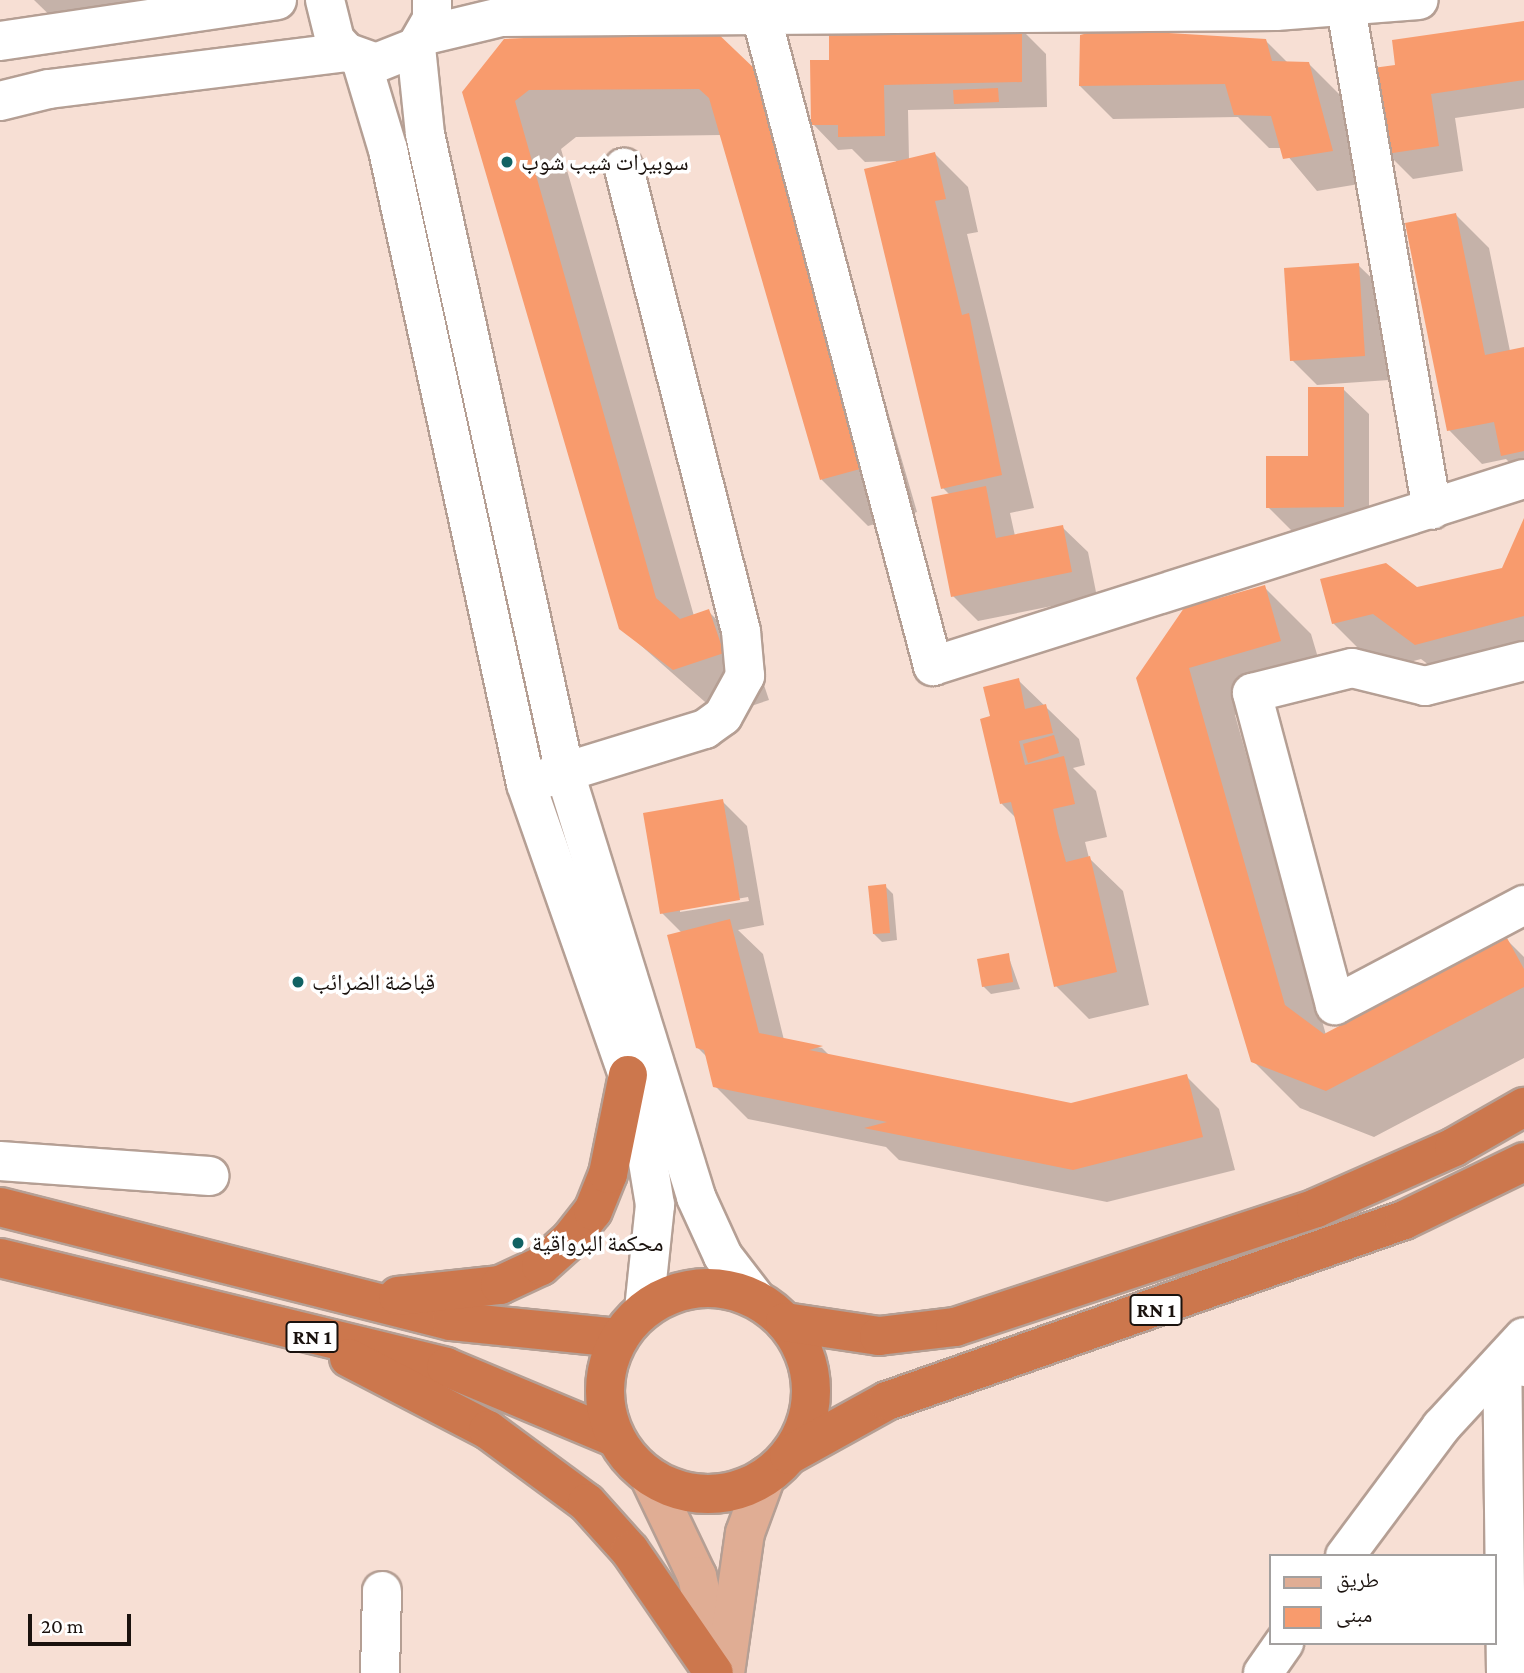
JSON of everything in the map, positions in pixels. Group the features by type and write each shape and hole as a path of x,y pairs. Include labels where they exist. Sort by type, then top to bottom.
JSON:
{"highway":[{"name":"RN 1","path":"345,1298 440,1295 500,1285 541,1266 593,1210 608,1174 628,1075"},
{"name":"RN 1","path":"616,1438 604,1387 619,1338 644,1309 692,1290 718,1287 771,1310 879,1336 981,1320 1316,1208 1454,1147 1524,1107"},
{"name":"RN 1","path":"0,1258 314,1338 446,1367 616,1438 649,1476 707,1494 778,1466 887,1401 1404,1220 1524,1161"},
{"name":"RN 1","path":"0,1207 345,1298 520,1332 619,1338"},
{"path":"771,1310 804,1352 811,1388 806,1423 778,1466"},
{"path":"314,1338 538,1461 630,1551 716,1673"}],"main road":[{"path":"725,1673 745,1533 778,1466"},
{"path":"649,1476 697,1576 716,1673"}],"street":[{"path":"0,41 277,0"},
{"path":"325,0 327,25 353,56 388,150 526,783 628,1075 655,1205 644,1309"},
{"path":"0,101 49,89 353,56 391,61 425,27 501,17 757,8 1346,8 1419,0"},
{"path":"757,8 933,666 1524,479"},
{"path":"1346,8 1432,510"},
{"path":"425,27 425,134 565,773 696,1197 723,1256 771,1310"},
{"path":"526,783 705,729 723,716 744,676 741,631 624,168"},
{"path":"1524,661 1425,685 1353,668 1252,693 1335,1005 1524,905"},
{"path":"0,1161 209,1175"},
{"path":"1346,1554 1441,1427 1517,1356"},
{"path":"1506,1673 1517,1356"},
{"path":"380,1673 382,1591"},
{"path":"1263,1673 1283,1645"}],"building":[{"path":"1524,21 1524,80 1431,94 1439,146 1386,154 1373,68 1395,65 1392,40"},
{"path":"1022,27 1022,82 884,85 885,136 838,137 838,125 811,125 810,60 829,60 829,31"},
{"path":"713,29 757,71 871,466 820,480 709,98 699,89 529,90 515,101 656,598 680,619 709,609 724,653 673,670 619,629 462,92 504,39"},
{"path":"1104,29 1266,39 1272,61 1309,62 1333,151 1283,159 1271,116 1234,115 1225,84 1079,86 1080,35"},
{"path":"998,88 999,102 954,104 953,90"},
{"path":"935,152 946,199 935,201 962,315 969,313 1002,475 941,489 864,169"},
{"path":"1456,213 1485,355 1524,347 1524,451 1501,456 1494,422 1447,431 1405,223"},
{"path":"1359,263 1365,356 1290,361 1284,268"},
{"path":"1308,387 1344,387 1344,507 1266,508 1266,456 1308,456"},
{"path":"986,486 996,538 1063,525 1072,572 951,597 931,497"},
{"path":"1524,518 1524,616 1415,645 1373,614 1332,624 1320,579 1386,563 1417,587 1502,568"},
{"path":"1265,585 1281,641 1189,668 1285,1005 1324,1034 1507,938 1524,969 1524,987 1326,1091 1251,1062 1136,678 1184,608"},
{"path":"1019,678 1025,709 1046,704 1053,733 1019,741 1025,765 1064,756 1075,804 1053,809 1058,833 1066,862 1090,856 1117,972 1054,987 1011,802 1000,804 980,719 990,716 983,687"},
{"path":"1054,735 1059,753 1028,763 1023,744"},
{"path":"723,799 740,900 660,914 643,813"},
{"path":"886,884 890,933 873,934 868,886"},
{"path":"730,919 759,1033 823,1046 809,1050 1071,1103 1187,1074 1203,1137 1073,1170 864,1128 887,1122 713,1087 704,1050 696,1048 667,935"},
{"path":"1009,953 1013,982 982,987 977,959"}],"place":[{"name":"سوبيرات شيب شوب","path":"507,162"},
{"name":"قباضة الضرائب","path":"298,982"},
{"name":"محكمة البرواقية","path":"518,1243"}]}
